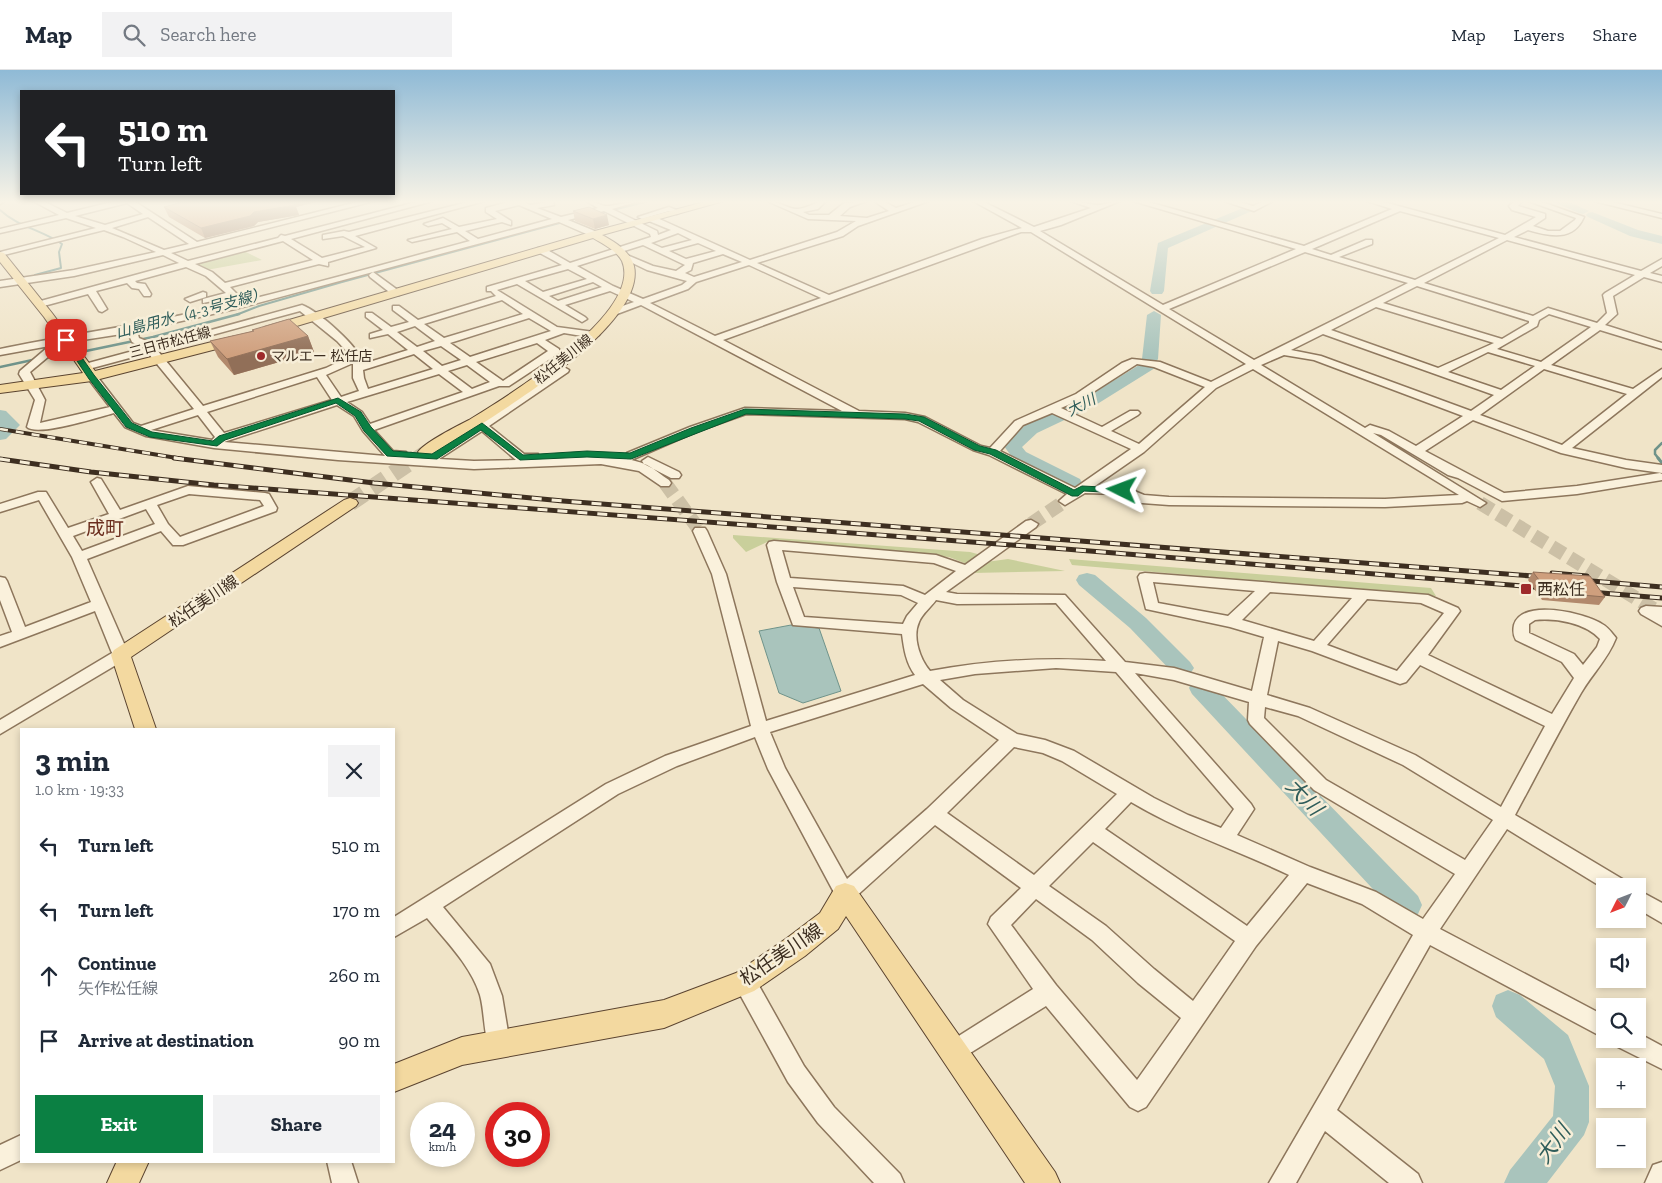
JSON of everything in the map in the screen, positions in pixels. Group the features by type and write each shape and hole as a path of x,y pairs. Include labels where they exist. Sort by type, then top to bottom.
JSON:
{"main road":[{"name":"三日市松任線","path":"0,389 32,386 88,372 161,361 531,253"},
{"path":"0,254 40,304 88,372"},
{"name":"松任美川線","path":"425,452 520,393 557,366 594,335 626,295 629,268 622,254"},
{"name":"松任美川線","path":"121,655 350,503"},
{"path":"121,655 146,728"},
{"name":"松任美川線","path":"395,1078 462,1051 664,1014 745,982 796,947 829,921 844,894"},
{"path":"844,894 954,1052 1041,1182"},
{"path":"123,1183 133,1163"}],"street":[{"path":"0,284 74,274 164,253 209,274 233,294 203,294 190,298"},
{"path":"40,304 232,253"},
{"path":"308,253 343,277"},
{"path":"371,259 372,253"},
{"path":"224,286 321,262 437,253"},
{"path":"546,253 610,288 641,302 856,414"},
{"path":"665,253 688,263 722,271"},
{"path":"688,263 717,253"},
{"path":"727,253 829,298"},
{"path":"614,312 686,288 693,280 781,253"},
{"path":"714,340 952,253"},
{"path":"1077,253 1367,430 1480,503"},
{"path":"1165,307 1295,253"},
{"path":"1318,253 1534,319 1548,311 1662,346"},
{"path":"1332,257 1342,253"},
{"path":"1065,501 1140,449 1212,386 1475,253"},
{"path":"1564,253 1662,279"},
{"path":"594,335 560,329 490,289 569,266 622,254 652,269 679,273 693,280"},
{"path":"2,354 130,330 286,296 343,277 371,259"},
{"path":"132,260 142,266 141,268"},
{"path":"1417,451 1545,366 1598,327 1612,314 1608,295 1662,262"},
{"path":"679,273 688,268 688,263"},
{"path":"373,275 396,292"},
{"path":"542,295 595,279"},
{"path":"129,280 135,286 142,286 147,294"},
{"path":"483,398 501,384 538,339 582,319 518,281"},
{"path":"558,304 610,288"},
{"path":"91,291 102,309"},
{"path":"203,294 210,312"},
{"path":"286,296 346,344 357,357 358,382 365,392"},
{"path":"372,336 503,297"},
{"path":"1376,304 1503,343"},
{"path":"1480,316 1495,307"},
{"path":"302,308 150,349 88,372 129,425 139,430 165,437 218,441 338,456 474,465 601,460 624,462 670,479 653,462 631,456 587,454 520,458 482,426"},
{"path":"396,308 468,362 501,384"},
{"path":"452,312 479,330"},
{"path":"357,369 531,314"},
{"path":"370,315 471,393"},
{"path":"128,318 130,330 137,340 146,344 161,361 200,410 218,441"},
{"path":"1439,372 1503,343 1534,324 1534,319"},
{"path":"1322,330 1502,394"},
{"path":"218,441 338,400 402,384 468,362 555,351 538,339"},
{"path":"67,341 52,349 25,371 24,374 40,400 33,427 52,425 116,409"},
{"path":"1487,349 1635,393"},
{"path":"1274,354 1284,352 1317,358 1565,450 1661,473"},
{"path":"139,430 316,374 357,357"},
{"path":"993,452 1019,423 1060,413 1080,396 1126,365 1136,361 1156,364 1212,386"},
{"path":"303,366 316,374 338,400 358,414 367,429 390,454 434,457 564,370 557,366"},
{"path":"1565,450 1567,446 1662,372"},
{"path":"367,429 501,384"},
{"path":"631,456 694,430 745,412 905,416 921,419 977,448 993,452 1079,491 1122,490 1142,499 1169,501 1385,503 1462,499 1368,441 1367,430"},
{"path":"1060,413 1140,449"},
{"path":"1102,432 1134,413"},
{"path":"1367,430 1385,433 1452,472 1462,475 1502,497 1577,490 1661,473"},
{"path":"1367,430 1492,502"},
{"path":"97,482 116,515"},
{"path":"65,534 149,503 188,490 265,497 271,508 178,542 163,526 149,503"},
{"path":"0,508 42,495 79,557 121,655 0,728"},
{"path":"1031,524 930,598 912,619 909,630 912,653 917,666 926,677 956,704 1011,739 1024,744 1046,747 1068,756 1129,793 1182,820 1303,873 1369,898 1426,932 1596,1023"},
{"path":"79,557 163,526"},
{"path":"700,531 719,574 760,729 777,769 844,894 934,814 1011,739"},
{"path":"909,630 798,621 784,582 774,545 936,559 966,570"},
{"path":"1145,577 1267,587 1363,594 1424,598 1453,611 1400,678 1317,647 1231,622 1151,606 1145,577"},
{"path":"0,581 20,634"},
{"path":"784,582 903,591 930,598 1060,598 1246,809 1225,838"},
{"path":"1231,622 1267,587"},
{"path":"1317,647 1363,594"},
{"path":"0,642 100,604"},
{"path":"1662,612 1646,611 1662,621"},
{"path":"1282,1183 1426,932 1505,817 1555,723 1582,678 1597,659 1608,638 1598,628 1579,619 1532,615 1525,619 1521,626 1521,636 1568,658 1575,665 1582,678"},
{"path":"1272,634 1258,698 1256,720 1320,785 1468,872"},
{"path":"1418,657 1555,723"},
{"path":"395,927 612,789 672,761 760,729 926,677 975,668 1056,663 1120,667 1174,674 1304,712 1409,760 1604,878"},
{"path":"1129,793 998,924 1048,992 1138,1099 1249,939 1303,873"},
{"path":"934,814 1034,888 1099,933 1146,976 1196,1017"},
{"path":"1092,831 1249,939"},
{"path":"1646,904 1662,914"},
{"path":"429,905 482,971 491,996 499,1044"},
{"path":"745,982 796,1074 826,1115 882,1180"},
{"path":"954,1052 1048,992"},
{"path":"1643,1048 1662,1058"},
{"path":"1323,1114 1409,1183"},
{"path":"0,1158 20,1147"},
{"path":"340,1163 345,1183"},
{"path":"1658,1183 1662,1174"}],"green space":[{"path":"236,253 248,253 262,260 201,271 188,265"},
{"path":"733,535 970,552 981,555 967,564 949,557 767,542 746,552 733,538"},
{"path":"1008,559 1065,571 972,573 986,562"},
{"path":"1069,559 1431,588 1436,596 1072,565"}],"water":[{"path":"791,625 819,628 841,691 803,703 779,693 759,631"}],"building":[{"path":"289,319 308,336 227,359 210,341 254,331 252,330"},
{"path":"1533,572 1590,576 1605,597 1548,592"}],"waterway":[{"path":"35,275 61,268 59,253"},
{"name":"山島用水（4-3号支線）","path":"238,314 259,306 449,253"},
{"name":"大川","path":"1157,291 1161,253"},
{"name":"山島用水（4-3号支線）","path":"86,351 153,337 238,314"},
{"name":"大川","path":"1150,359 1154,315"},
{"name":"山島用水（4-3号支線）","path":"44,358 62,355"},
{"name":"山島用水（4-3号支線）","path":"0,367 37,359"},
{"name":"大川","path":"1013,446 1031,429 1088,403 1150,365"},
{"path":"0,415 11,425 0,435"},
{"path":"1659,459 1655,454 1655,450 1662,443"},
{"name":"大川","path":"1015,450 1020,456 1073,483"},
{"path":"1658,458 1662,463"},
{"name":"大川","path":"1084,495 1086,503"},
{"name":"大川","path":"1087,580 1138,623 1182,668"},
{"name":"大川","path":"1201,688 1407,905"},
{"name":"大川","path":"1508,1006 1556,1047 1572,1086 1571,1122 1523,1183"}],"tunnel":[{"path":"414,459 425,452"},
{"path":"350,503 416,458"},
{"path":"665,483 700,531"},
{"path":"1031,524 1065,501"},
{"path":"1480,503 1662,614"}],"railway":[{"path":"0,429 183,459"},
{"path":"174,458 374,483 563,501 1545,577"},
{"path":"3,459 0,459 91,472 214,485 1065,549 1547,588"},
{"path":"1552,573 1587,576"},
{"path":"1580,580 1662,587"},
{"path":"1590,592 1662,598"}],"place":[{"name":"マルエー 松任店","path":"261,356"},
{"name":"西松任","path":"1526,589"}],"district":[{"name":"成町","path":"105,528"}],"route":[{"path":"66,340 129,425 150,434 214,444 222,438 338,400 358,414 367,429 390,454 434,457 482,426 520,458 587,454 631,456 694,430 745,412 905,416 921,419 977,448 993,452 1075,494 1082,488 1122,490"}]}
